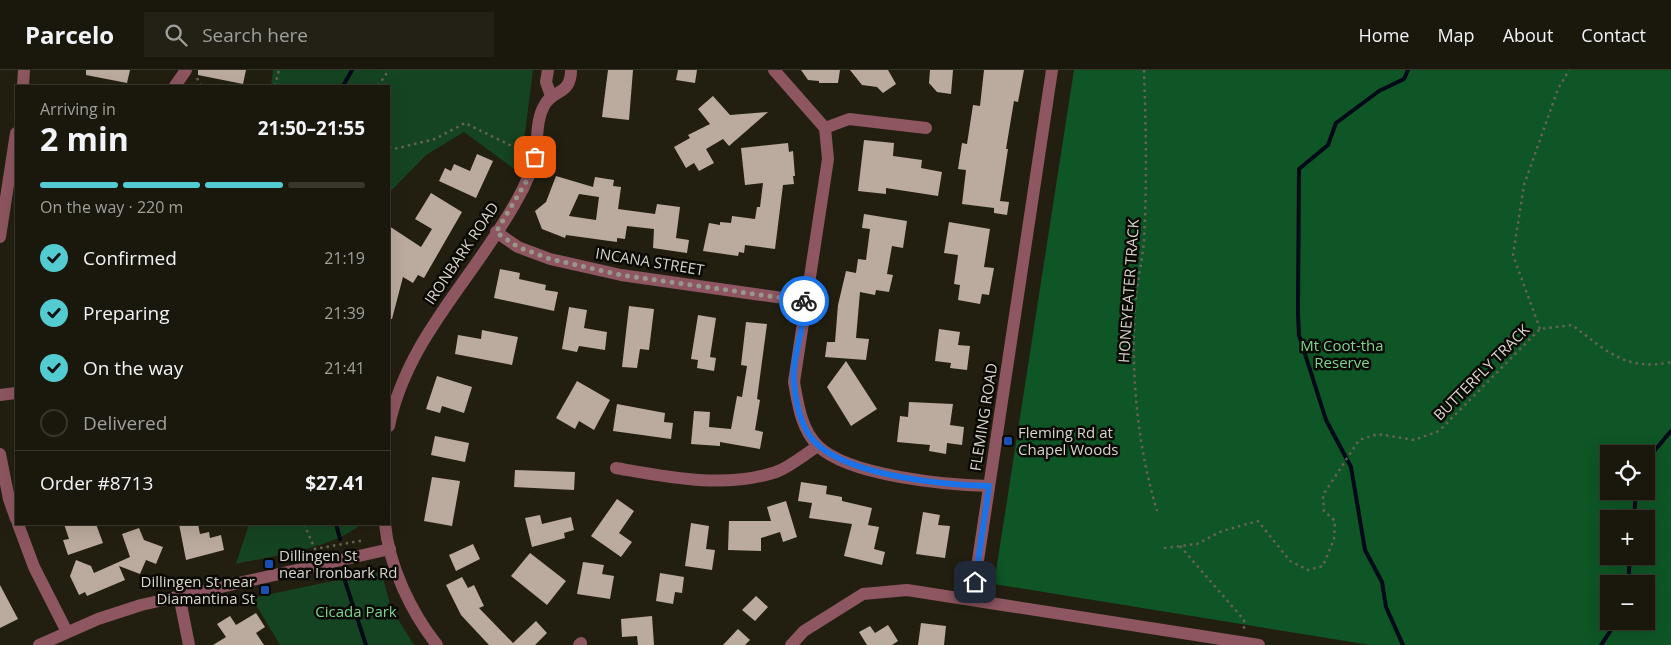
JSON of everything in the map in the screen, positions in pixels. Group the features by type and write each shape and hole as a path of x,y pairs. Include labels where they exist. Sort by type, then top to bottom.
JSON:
{"street":[{"path":"23,85 24,70"},
{"path":"176,85 186,70"},
{"path":"548,70 546,82 551,96"},
{"name":"IRONBARK ROAD","path":"390,422 400,383 414,354 496,232 526,182 535,157 540,116 544,106 551,96 561,93 567,88 572,70"},
{"path":"774,70 825,128 828,159 804,301 794,382 800,418 818,446 842,460 872,470 956,485 989,486"},
{"name":"FLEMING ROAD","path":"972,600 1052,70"},
{"path":"825,128 833,123 849,119 926,128"},
{"path":"0,237 15,140"},
{"name":"INCANA STREET","path":"496,232 518,247 550,259 621,275 804,301"},
{"path":"0,394 15,393"},
{"path":"616,468 685,480 734,480 777,472 818,446"},
{"path":"0,454 4,500 15,517"},
{"path":"18,525 34,567 67,632"},
{"path":"385,525 403,588 428,634 437,645"},
{"path":"39,645 107,616 178,595 390,545"},
{"path":"790,645 804,631 863,594 907,590 1227,642 1259,645"},
{"path":"178,595 189,645"}],"path":[{"path":"276,85 279,70"},
{"path":"379,85 389,70"},
{"name":"HONEYEATER TRACK","path":"1144,70 1147,146 1144,243 1136,303 1133,360 1138,428 1157,511"},
{"path":"1540,329 1513,255 1524,185 1558,89 1569,70"},
{"path":"390,147 436,139 465,124 535,157"},
{"name":"BUTTERFLY TRACK","path":"1164,548 1198,544 1222,531 1258,521 1290,561 1308,570 1324,566 1334,538 1335,521 1324,511 1323,495 1359,440 1378,434 1414,440 1439,431 1540,329 1572,325 1624,361 1652,366 1671,362"},
{"path":"304,525 315,549 372,539 390,545"},
{"path":"1180,546 1244,620 1245,643"}],"green space":[{"path":"273,70 533,70 525,133 517,171 464,132 426,155 390,192 390,85 271,85"},
{"name":"Mt Coot-tha Reserve","path":"1074,70 1671,70 1671,645 1370,645 994,584"},
{"path":"249,525 360,525 350,532 319,545 236,564"},
{"name":"Cicada Park","path":"376,572 383,578 391,608 414,645 280,645 252,598"}],"building":[{"path":"86,70 130,70 127,83 86,75"},
{"path":"198,70 246,70 243,84 198,75"},
{"path":"608,70 633,70 629,120 602,117"},
{"path":"678,70 697,70 695,83 676,80"},
{"path":"801,70 840,70 838,83 819,83 819,81 808,80"},
{"path":"850,70 888,70 896,84 883,93 877,87 862,85"},
{"path":"930,70 953,70 951,94 937,92 929,83"},
{"path":"984,70 1024,70 1018,102 1014,101 1006,149 1008,149 1000,201 1009,202 1007,215 994,213 994,208 962,204 966,170 958,169 962,143 967,144 973,105 980,106"},
{"path":"713,96 730,115 768,112 729,146 723,139 706,149 714,163 699,171 694,163 686,168 674,147 690,138 688,135 710,124 698,109"},
{"path":"864,140 894,143 893,156 922,160 921,168 942,172 938,196 886,188 886,194 858,191"},
{"path":"788,143 789,152 793,151 795,176 793,176 794,184 783,185 775,249 745,245 744,253 739,252 738,256 703,251 709,223 720,225 720,222 731,223 732,216 755,219 757,207 760,207 763,183 745,185 741,148"},
{"path":"477,154 493,161 476,198 439,181 445,168 451,171 454,164 470,171"},
{"path":"556,176 593,187 595,177 614,180 613,186 621,187 618,209 655,214 657,204 680,207 676,238 689,240 687,253 653,248 654,229 627,226 625,239 617,238 617,242 566,235 565,238 542,229 535,211 546,202","holes":["579,194 599,197 596,220 569,216"]},
{"path":"431,193 462,212 424,278 418,275 413,283 403,277 392,319 390,319 390,227 421,247 432,229 415,219"},
{"path":"864,214 907,221 903,248 892,246 887,274 893,275 889,292 876,290 875,295 860,292 856,338 869,339 866,360 825,357 827,342 835,342 838,305 846,271 856,273 858,259 866,260 870,229 862,228"},
{"path":"949,222 990,229 984,267 994,268 989,295 982,294 980,304 958,300 960,285 954,284 958,255 944,253"},
{"path":"500,269 520,273 519,279 546,285 545,290 558,292 554,311 494,298"},
{"path":"629,306 654,309 649,350 640,349 637,368 622,367"},
{"path":"569,307 587,310 584,328 607,332 605,350 579,346 577,352 562,349"},
{"path":"698,315 716,318 710,357 716,358 714,371 697,368 698,360 691,359"},
{"path":"746,322 767,324 757,399 760,400 755,430 763,432 760,449 720,442 720,446 691,444 694,411 710,412 709,427 731,429 737,396 742,397 747,366 741,365"},
{"path":"939,329 960,332 958,345 970,346 967,370 950,368 951,363 935,361"},
{"path":"482,330 518,337 512,365 455,354 458,335 481,339"},
{"path":"846,361 877,409 851,426 827,387"},
{"path":"437,376 472,387 464,413 442,406 440,413 426,409"},
{"path":"577,381 610,400 594,430 579,421 575,429 556,418"},
{"path":"909,402 953,404 950,425 964,427 962,445 947,443 946,454 929,451 930,445 897,442 900,416 908,417"},
{"path":"617,404 665,413 664,422 673,423 671,439 613,431"},
{"path":"435,436 469,443 465,462 431,455"},
{"path":"515,470 575,472 574,490 514,487"},
{"path":"432,477 460,481 452,526 424,521"},
{"path":"801,482 827,486 826,494 842,497 842,501 872,508 868,525 879,527 874,549 885,552 882,565 844,556 852,524 809,518 812,503 798,501"},
{"path":"617,499 634,511 619,533 632,542 621,557 591,536"},
{"path":"786,501 797,537 783,542 780,532 761,538 761,551 728,550 729,521 771,521 767,507"},
{"path":"923,512 940,515 938,525 950,526 945,558 916,554"},
{"path":"540,515 542,524 571,517 574,530 564,533 565,538 532,547 525,518"},
{"path":"691,523 709,526 706,549 715,550 712,570 685,566"},
{"path":"64,525 96,525 103,543 68,555 63,540 69,539"},
{"path":"179,525 198,525 200,534 209,532 210,538 221,535 224,550 186,560"},
{"path":"139,528 144,540 163,547 156,564 146,560 140,574 119,566 125,580 87,596 85,592 79,595 70,576 76,560 91,566 94,573 130,557 122,534"},
{"path":"473,544 480,559 456,571 449,555"},
{"path":"530,553 566,581 547,605 511,576"},
{"path":"583,562 604,565 602,574 614,576 610,599 577,594"},
{"path":"660,573 684,577 682,593 675,592 673,604 656,601"},
{"path":"462,577 468,588 474,585 484,606 479,608 513,643 536,621 547,633 535,645 489,645 461,615 446,585"},
{"path":"0,585 18,619 0,628"},
{"path":"756,596 768,607 755,621 742,610"},
{"path":"256,613 265,627 256,633 264,645 213,645 226,637 217,624 230,616 236,625"},
{"path":"652,616 654,645 638,645 637,636 622,637 621,619"},
{"path":"921,623 946,626 944,645 918,645"},
{"path":"888,625 898,641 892,645 867,645 859,632 870,626 875,633"},
{"path":"738,629 750,640 745,645 723,645"}],"waterway":[{"path":"344,85 352,70"},
{"path":"1403,645 1386,607 1382,582 1365,550 1351,467 1326,420 1299,335 1299,169 1328,145 1336,123 1379,91 1404,79 1408,70"},
{"path":"1655,450 1671,431"},
{"path":"1635,500 1635,510"},
{"path":"336,525 340,539"},
{"path":"1629,565 1629,575"},
{"path":"345,581 366,645"},
{"path":"1601,645 1611,630"}],"way so far":[{"path":"535,157 516,202 496,232 518,247 550,259 621,275 804,301"}],"place":[{"name":"Fleming Rd at Chapel Woods","path":"1008,441"},
{"name":"Dillingen St near Ironbark Rd","path":"269,564"},
{"name":"Dillingen St near Diamantina St","path":"265,590"}],"route":[{"path":"804,301 794,382 800,418 818,446 842,460 872,470 956,485 989,486 975,582"}]}
